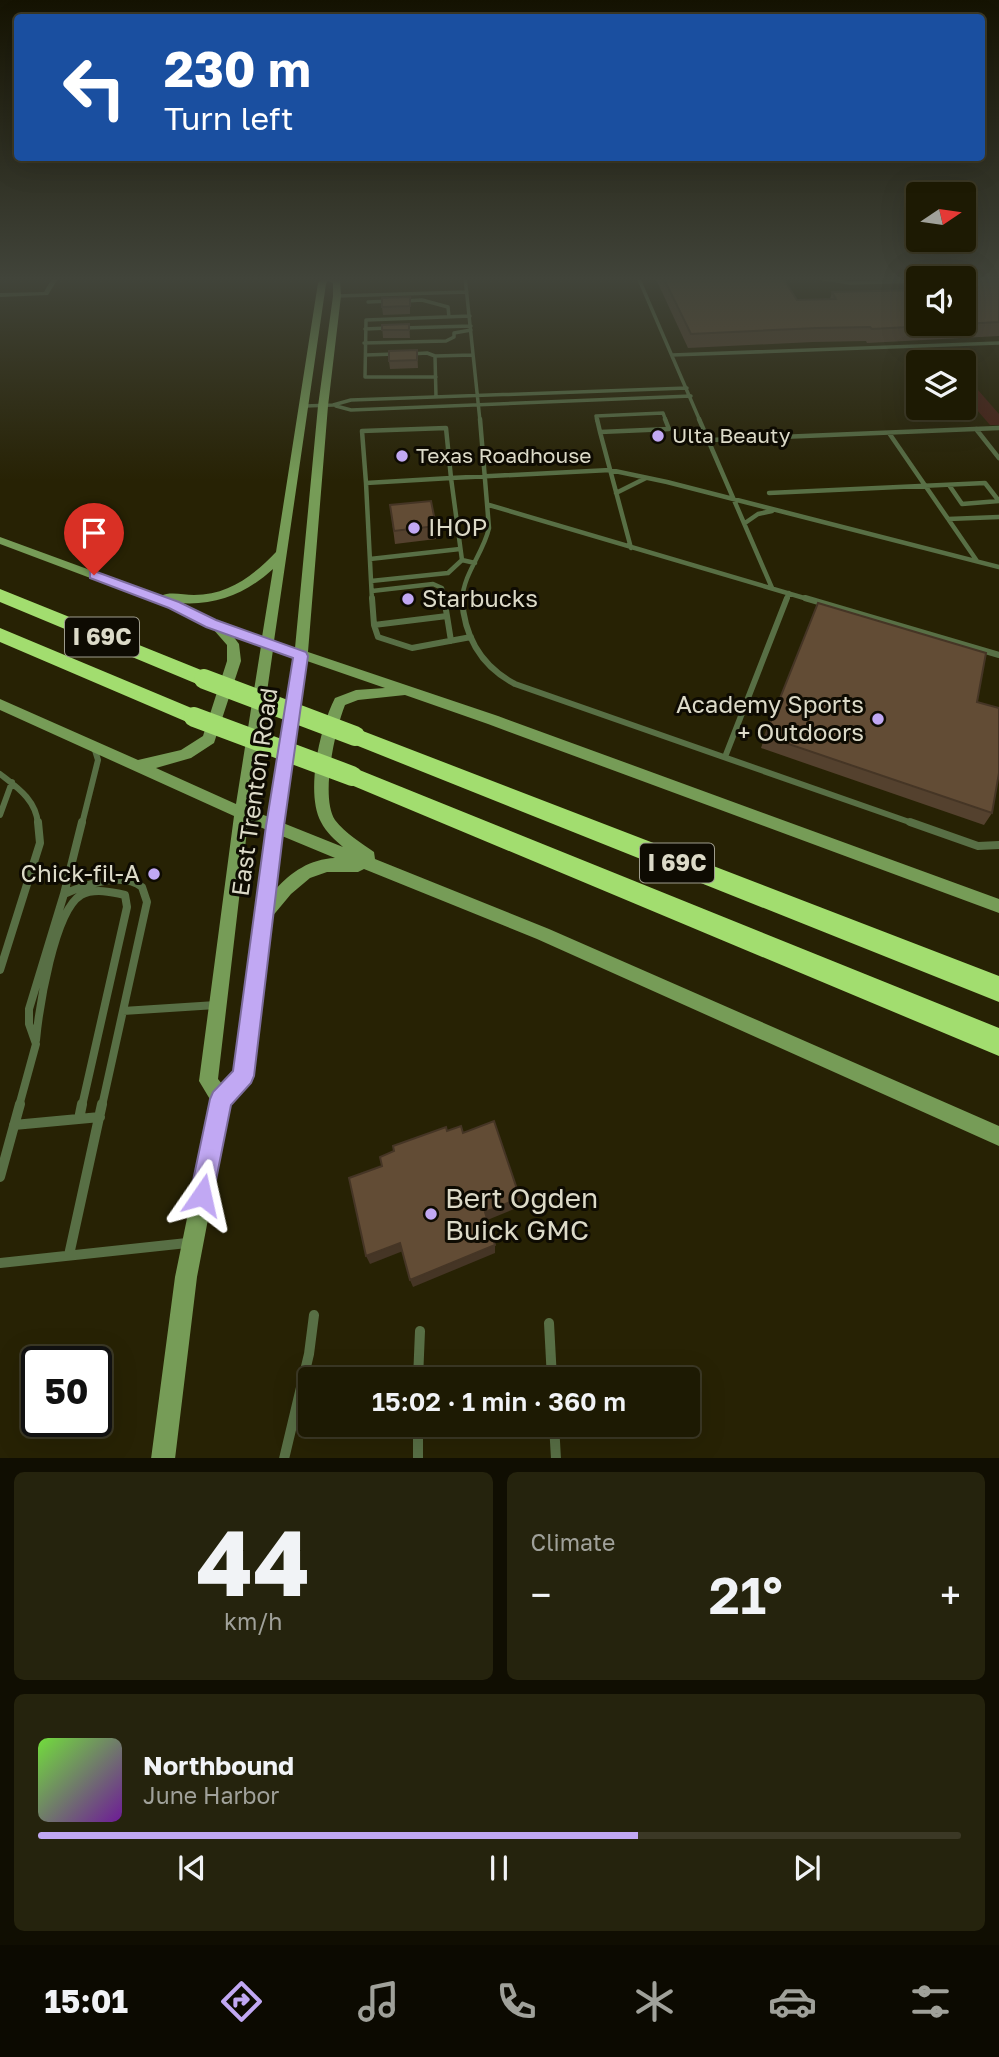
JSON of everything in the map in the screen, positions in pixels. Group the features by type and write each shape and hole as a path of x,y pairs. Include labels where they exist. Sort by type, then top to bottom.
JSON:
{"highway":[{"name":"I 69C","path":"0,595 204,679 999,989"},
{"name":"I 69C","path":"0,635 194,717 352,776 999,1042"},
{"path":"932,1015 999,1055"}],"main road":[{"name":"East Trenton Road","path":"221,1099 208,1081 242,813 313,345"},
{"name":"East Trenton Road","path":"163,1458 192,1242 221,1099 243,1076 275,826 301,656 333,345"},
{"path":"0,540 142,593 211,624 682,788 999,905"},
{"path":"142,593 182,600 229,594 258,577 284,550"},
{"path":"140,765 195,751 214,730 234,661 234,651 230,639 211,624"},
{"path":"380,867 339,834 326,817 323,806 326,741 340,702 361,694 409,691"},
{"path":"0,704 242,813 543,934 999,1136"},
{"path":"265,914 295,879 317,866 338,862 380,867"}],"lane":[{"path":"364,345 365,377 368,379 436,377"},
{"path":"472,345 489,505 489,532 466,576 463,596 464,613 471,637 486,663 497,673 526,689 978,846 999,845"},
{"path":"668,345 772,588"},
{"path":"672,355 943,345"},
{"path":"366,355 473,355"},
{"path":"435,356 436,397"},
{"path":"305,406 351,400 687,388"},
{"path":"328,405 351,410 691,396"},
{"path":"600,432 669,429 663,413 596,416 600,432 616,493 631,548"},
{"path":"462,560 446,428 362,431 374,625 378,636 412,648 471,637"},
{"path":"710,440 999,428"},
{"path":"976,429 999,458"},
{"path":"889,433 977,561"},
{"path":"366,483 610,470 648,477 999,567"},
{"path":"616,493 648,477"},
{"path":"769,493 985,483 999,501"},
{"path":"949,485 962,504 999,501"},
{"path":"489,505 999,655"},
{"path":"745,523 758,514 775,510"},
{"path":"948,519 999,517"},
{"path":"370,559 460,550"},
{"path":"462,560 475,563"},
{"path":"371,581 448,573 462,560"},
{"path":"372,591 433,584 442,588 451,641"},
{"path":"725,757 789,593"},
{"path":"374,625 447,616"},
{"path":"36,1044 29,1024 29,1009 64,894 98,760 93,745"},
{"path":"0,774 23,791 37,812 40,843 0,970"},
{"path":"0,815 12,782"},
{"path":"64,894 81,886 126,881 137,883 145,891 146,912 69,1255"},
{"path":"0,1177 36,1044 38,1016 61,927 70,905 80,896 110,891 125,895 127,907 79,1119"},
{"path":"123,1011 218,1005"},
{"path":"14,1125 100,1117"},
{"path":"0,1263 192,1242"},
{"path":"284,1458 309,1354 314,1315"},
{"path":"549,1323 551,1367"},
{"path":"418,1367 420,1331"},
{"path":"418,1437 418,1458"},
{"path":"555,1437 556,1458"}],"shaded area":[{"path":"976,388 999,414 999,425 990,425 976,409"}],"building":[{"path":"417,350 417,360 389,361 389,351"},
{"path":"431,501 436,526 394,531 390,505"},
{"name":"Academy Sports + Outdoors","path":"818,603 986,653 977,702 999,708 999,773 992,813 765,736"},
{"name":"Bert Ogden Buick GMC","path":"494,1121 520,1198 485,1212 495,1245 410,1280 400,1243 366,1256 349,1178 382,1166 380,1157 394,1151 393,1146 446,1127 447,1131 461,1126 463,1133"}],"place":[{"name":"Ulta Beauty","path":"658,436"},
{"name":"Texas Roadhouse","path":"402,456"},
{"name":"IHOP","path":"414,528"},
{"name":"Starbucks","path":"408,599"},
{"name":"Academy Sports + Outdoors","path":"878,719"},
{"name":"Chick-fil-A","path":"154,874"},
{"name":"Bert Ogden Buick GMC","path":"431,1214"}],"route":[{"path":"94,575 174,605 211,624 301,656 275,826 243,1076 221,1099 202,1195"}]}
